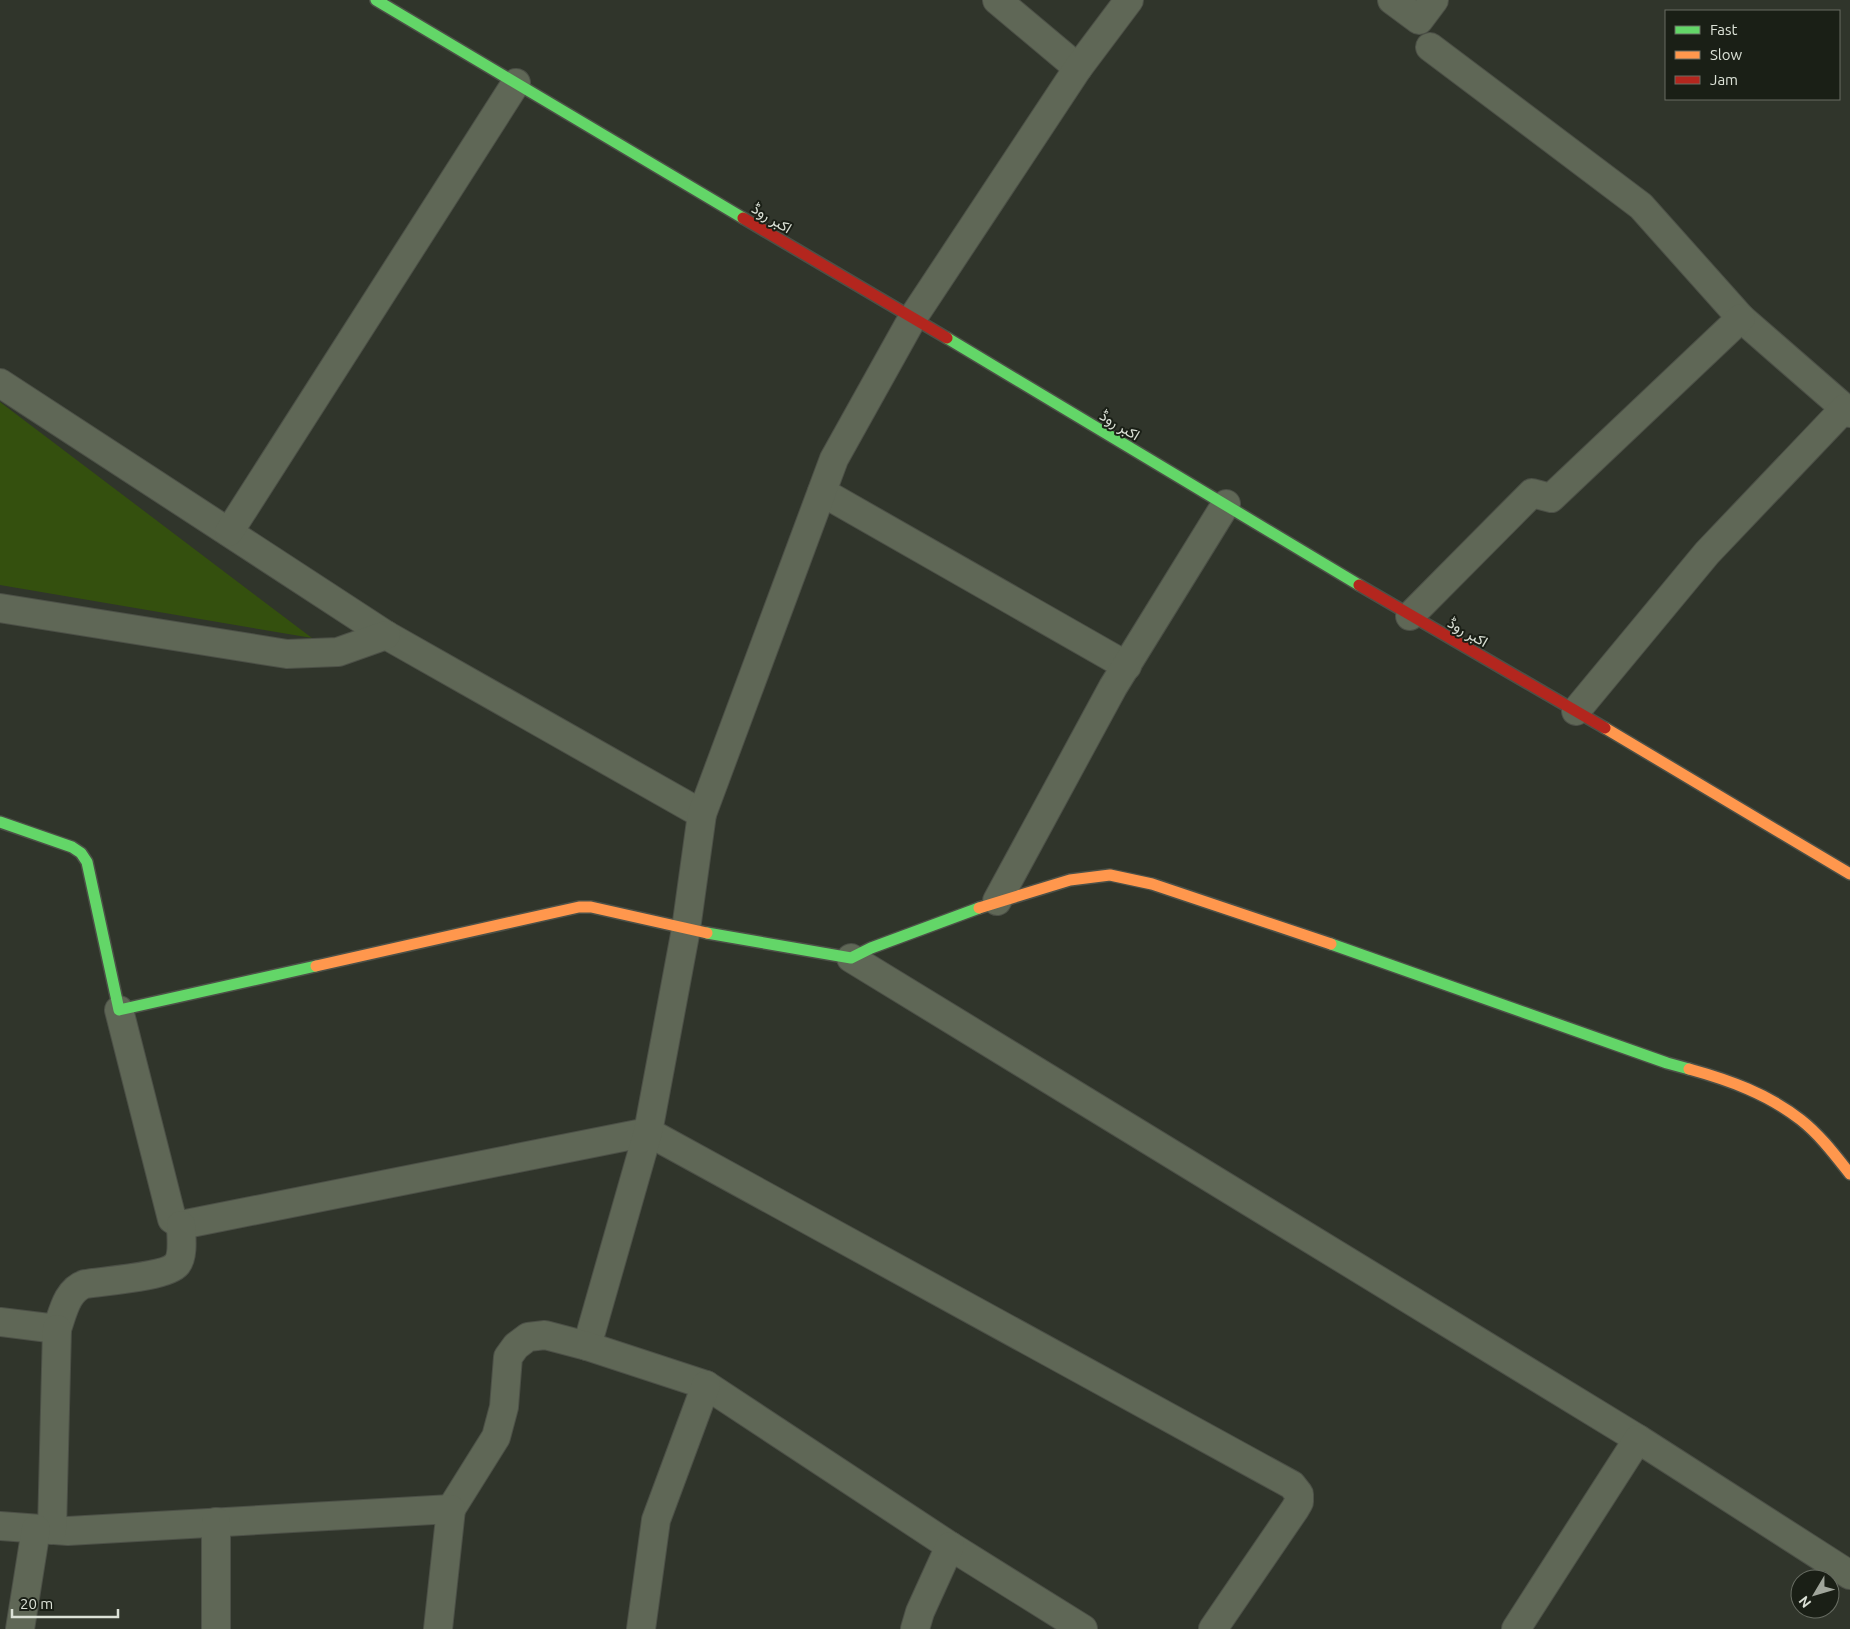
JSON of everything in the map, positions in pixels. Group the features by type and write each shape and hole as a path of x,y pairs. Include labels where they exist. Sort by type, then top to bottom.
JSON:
{"street":[{"name":"اکبر روڈ","path":"376,0 1226,504 1410,616 1576,711 1850,874"},
{"path":"997,0 1078,68"},
{"path":"588,1346 648,1132 686,929 702,814 834,458 912,319 1078,68 1129,0"},
{"path":"1392,0 1419,20 1434,0"},
{"path":"1430,47 1641,206 1741,318 1848,410 1707,553 1576,711"},
{"path":"229,532 516,83"},
{"path":"1410,616 1532,493 1551,498 1741,318"},
{"path":"0,383 386,635 702,814"},
{"path":"822,492 1127,666"},
{"path":"997,901 1113,687 1226,504"},
{"path":"0,608 287,654 338,652 386,635"},
{"path":"0,822 72,847 81,853 87,862 119,1010 172,1219 176,1223 181,1225 648,1132 1292,1485 1299,1494 1299,1502 1213,1629"},
{"path":"851,958 871,948 997,901 1070,880 1110,875 1152,884 1668,1063 1702,1071 1737,1084 1771,1100 1801,1121 1850,1174"},
{"path":"119,1010 579,907 591,907 686,929 851,958 1638,1439 1850,1575"},
{"path":"20,1629 44,1529 57,1329 67,1304 78,1286 154,1274 172,1268 176,1264 180,1250 181,1225"},
{"path":"0,1322 57,1329"},
{"path":"438,1629 451,1509 496,1437 504,1407 508,1357 516,1346 528,1337 545,1335 588,1346 706,1385 950,1546 1083,1629"},
{"path":"641,1629 656,1520 706,1385"},
{"path":"1516,1629 1638,1439"},
{"path":"0,1526 87,1530 451,1509"},
{"path":"216,1522 216,1629"},
{"path":"915,1629 920,1612 950,1546"}],"green space":[{"path":"0,402 312,638 0,585"}],"traffic: fast":[{"path":"376,0 743,218"},
{"path":"947,338 1359,585"},
{"path":"0,822 72,847 81,853 87,862 119,1010 316,966"},
{"path":"707,933 851,958 871,948 979,908"},
{"path":"1331,944 1667,1063 1689,1069"}],"traffic: slow":[{"path":"1605,728 1850,874"},
{"path":"979,908 1070,880 1110,875 1152,884 1331,944"},
{"path":"316,966 579,907 591,907 707,933"},
{"path":"1689,1069 1748,1089 1788,1111 1815,1132 1850,1174"}],"traffic: jam":[{"path":"743,218 947,338"},
{"path":"1359,585 1605,728"}]}
